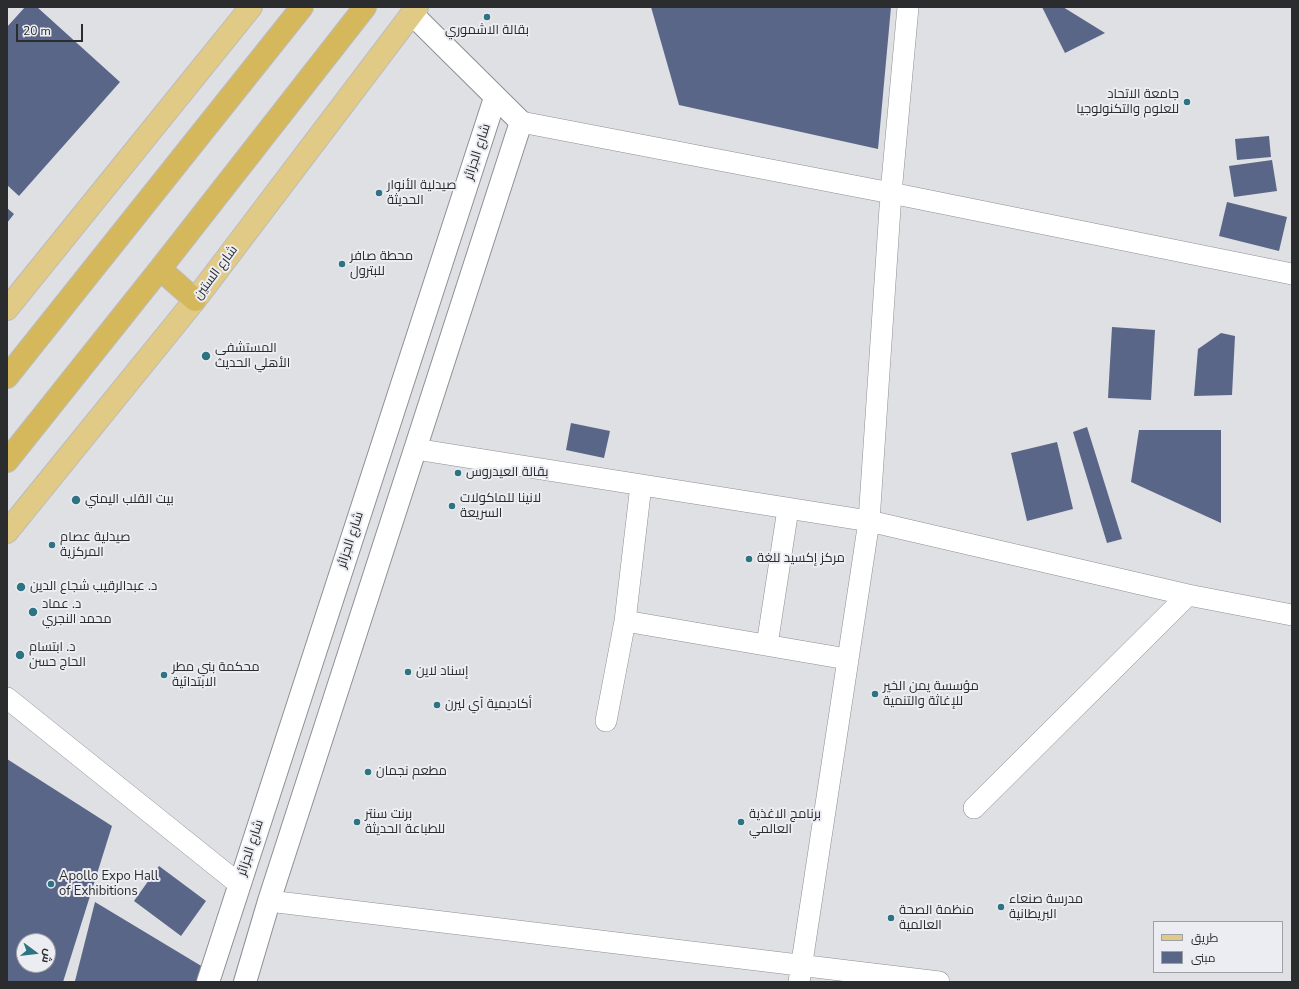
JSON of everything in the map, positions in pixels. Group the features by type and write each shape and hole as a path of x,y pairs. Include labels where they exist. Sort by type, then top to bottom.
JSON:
{"highway":[{"path":"7,377 302,7"},
{"path":"7,461 160,269 365,7"},
{"path":"160,269 195,300"}],"main road":[{"path":"7,309 251,7"},
{"path":"245,982 269,901 521,122 496,98 415,10"},
{"name":"شارع الستين","path":"7,532 195,300 415,10"},
{"name":"شارع الجزائر","path":"208,982 496,98"},
{"path":"239,884 269,901"}],"street":[{"path":"800,974 869,521 891,193 908,7"},
{"path":"521,122 891,193 1292,274"},
{"path":"415,450 869,521 1188,595 1292,615"},
{"path":"606,721 625,621 641,485"},
{"path":"767,645 788,509"},
{"path":"974,808 1188,595"},
{"path":"625,621 847,659"},
{"path":"7,698 239,884"},
{"path":"269,901 800,974 938,982"}],"building":[{"path":"25,7 37,7 120,82 19,196 7,185 7,27"},
{"path":"651,7 891,7 878,149 679,105"},
{"path":"1042,7 1063,7 1105,33 1065,53"},
{"path":"1269,136 1271,157 1237,160 1235,139"},
{"path":"1272,160 1277,191 1234,197 1229,166"},
{"path":"1227,202 1287,217 1279,251 1219,236"},
{"path":"7,208 14,214 7,223"},
{"path":"1112,327 1155,330 1151,400 1108,398"},
{"path":"1221,333 1235,336 1232,395 1194,396 1198,349"},
{"path":"571,423 610,431 604,458 566,450"},
{"path":"1087,427 1122,539 1107,543 1073,432"},
{"path":"1139,430 1221,430 1221,523 1131,482"},
{"path":"1057,442 1073,509 1027,521 1011,453"},
{"name":"Apollo Expo Hall of Exhibitions","path":"7,759 112,826 63,982 7,982"},
{"path":"159,866 206,901 181,936 134,901"},
{"path":"95,902 203,967 197,982 75,981"}],"place":[{"name":"بقالة الاشموري","path":"487,17"},
{"name":"جامعة الاتحاد للعلوم والتكنولوجيا","path":"1187,102"},
{"name":"صيدلية الأنوار الحديثة","path":"379,193"},
{"name":"محطة صافر للبترول","path":"342,264"},
{"name":"المستشفى الأهلي الحديث","path":"206,356"},
{"name":"بقالة العيدروس","path":"458,473"},
{"name":"بيت القلب اليمني","path":"76,500"},
{"name":"لانينا للماكولات السريعة","path":"452,506"},
{"name":"صيدلية عصام المركزية","path":"52,545"},
{"name":"مركز إكسيد للغة","path":"749,559"},
{"name":"د. عبدالرقيب شجاع الدين","path":"21,587"},
{"name":"د. عماد محمد النجري","path":"33,612"},
{"name":"د. ابتسام الحاج حسن","path":"20,655"},
{"name":"إسناد لاين","path":"408,672"},
{"name":"محكمة بني مطر الابتدائية","path":"164,675"},
{"name":"مؤسسة يمن الخير للإغاثة والتنمية","path":"875,694"},
{"name":"أكاديمية آي ليرن","path":"437,705"},
{"name":"مطعم نجمان","path":"368,772"},
{"name":"برنت سنتر للطباعة الحديثة","path":"357,822"},
{"name":"برنامج الاغذية العالمي","path":"741,822"},
{"name":"Apollo Expo Hall of Exhibitions","path":"51,884"},
{"name":"مدرسة صنعاء البريطانية","path":"1001,907"},
{"name":"منظمة الصحة العالمية","path":"891,918"}]}
